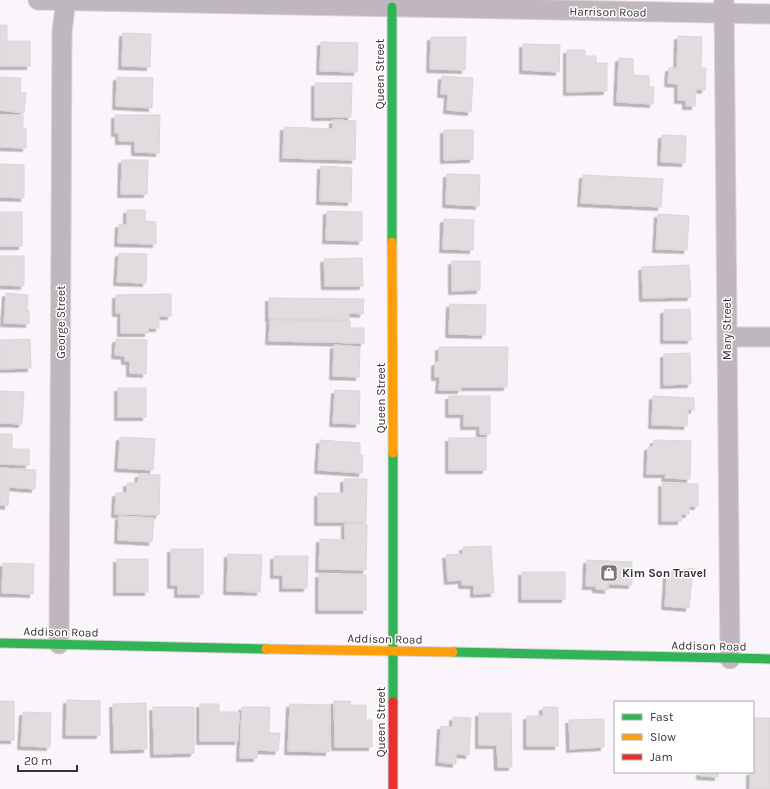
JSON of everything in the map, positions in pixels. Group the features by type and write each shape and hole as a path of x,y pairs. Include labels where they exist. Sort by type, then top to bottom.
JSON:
{"street":[{"name":"Harrison Road","path":"38,0 392,7 724,7 770,14"},
{"name":"George Street","path":"59,644 62,31 66,0"},
{"name":"Queen Street","path":"392,7 393,789"},
{"name":"Mary Street","path":"724,7 730,659"},
{"path":"727,337 770,337"},
{"name":"Addison Road","path":"0,643 770,659"}],"building":[{"path":"0,25 7,25 7,41 30,41 30,66 0,66"},
{"path":"123,33 151,34 150,67 122,66"},
{"path":"678,36 702,37 701,68 706,68 705,90 696,89 695,106 686,106 686,100 678,100 678,84 668,83 669,68 677,68"},
{"path":"431,37 466,37 465,70 430,69"},
{"path":"321,42 358,43 357,72 320,71"},
{"path":"523,44 560,45 559,72 523,70"},
{"path":"567,50 585,50 585,56 596,56 596,63 607,63 607,91 567,92"},
{"path":"619,58 633,59 633,75 649,76 649,87 654,87 653,104 617,102"},
{"path":"442,76 473,78 471,112 447,110 448,94 441,94"},
{"path":"0,77 21,78 20,93 26,93 24,113 0,110"},
{"path":"117,77 153,78 152,108 116,106"},
{"path":"315,83 352,83 351,117 315,117"},
{"path":"0,115 23,115 23,129 26,129 26,148 0,147"},
{"path":"115,115 160,115 159,153 135,152 135,141 119,141 119,133 115,133"},
{"path":"333,120 356,121 355,160 283,158 284,127 333,129"},
{"path":"444,130 473,130 473,159 444,160"},
{"path":"662,135 686,136 685,163 661,162"},
{"path":"122,160 148,160 147,194 121,194"},
{"path":"0,164 24,165 24,198 0,197"},
{"path":"321,166 352,168 351,202 320,201"},
{"path":"447,174 480,175 479,206 446,204"},
{"path":"583,175 663,179 661,207 581,203"},
{"path":"127,210 145,210 145,221 156,222 156,244 118,243 119,224 127,225"},
{"path":"327,211 362,212 362,241 326,240"},
{"path":"0,212 22,212 22,246 0,246"},
{"path":"658,214 689,216 687,250 656,249"},
{"path":"444,219 474,220 473,250 443,249"},
{"path":"119,253 147,254 146,283 117,282"},
{"path":"0,256 24,256 24,286 0,285"},
{"path":"362,258 363,286 325,286 324,259"},
{"path":"452,261 480,261 480,290 452,291"},
{"path":"689,265 691,297 643,298 642,267"},
{"path":"6,293 28,295 27,311 29,311 29,324 4,323"},
{"path":"171,294 171,316 159,316 159,328 148,328 148,333 121,333 121,313 116,313 116,295"},
{"path":"269,298 364,299 363,314 349,313 349,320 269,319"},
{"path":"450,304 486,305 485,335 449,334"},
{"path":"690,309 691,340 664,340 664,310"},
{"path":"270,320 350,321 350,328 364,328 364,343 269,341"},
{"path":"30,339 31,368 0,369 0,340"},
{"path":"116,339 147,340 146,374 130,373 130,361 125,361 125,356 115,355"},
{"path":"334,345 360,347 359,377 333,376"},
{"path":"439,347 508,347 507,387 461,387 461,390 439,390 440,377 435,377 435,363 439,361"},
{"path":"690,353 691,384 664,385 664,354"},
{"path":"118,388 146,388 146,417 118,417"},
{"path":"335,390 360,391 359,424 333,423"},
{"path":"0,391 24,392 22,424 0,423"},
{"path":"449,396 490,396 490,434 480,434 480,426 464,426 464,414 449,414"},
{"path":"653,396 694,398 694,410 688,409 687,426 652,425"},
{"path":"0,434 12,434 12,449 29,449 29,465 0,464"},
{"path":"120,437 155,439 153,470 118,468"},
{"path":"449,438 486,438 486,470 449,470"},
{"path":"320,440 360,443 360,455 363,455 362,473 318,470"},
{"path":"654,440 691,441 690,479 665,478 666,474 647,474 648,447 653,447"},
{"path":"0,468 36,470 35,489 9,487 8,506 0,505"},
{"path":"139,474 160,475 159,515 115,514 116,493 127,493 127,483 138,483"},
{"path":"344,479 367,479 366,522 318,522 318,493 344,493"},
{"path":"662,483 698,484 698,506 689,506 689,514 681,514 681,521 662,521"},
{"path":"119,516 154,518 152,542 118,540"},
{"path":"345,523 367,524 366,570 319,569 320,539 345,540"},
{"path":"491,546 494,593 474,594 474,585 462,585 462,580 448,581 446,555 463,554 463,547"},
{"path":"171,549 203,549 203,594 178,594 178,585 171,585"},
{"path":"228,554 262,555 260,592 227,591"},
{"path":"274,556 308,556 307,588 283,588 283,575 274,575"},
{"path":"117,559 148,559 148,592 117,592"},
{"name":"Kim Son Travel","path":"587,560 632,562 632,585 608,584 608,590 596,589 596,586 586,586"},
{"path":"3,563 34,564 33,594 2,593"},
{"path":"693,568 689,608 665,606 667,574"},
{"path":"522,572 565,572 565,599 522,599"},
{"path":"319,574 366,575 366,610 319,610"},
{"path":"67,700 100,701 100,735 66,735"},
{"path":"0,701 14,701 14,740 0,740"},
{"path":"334,701 351,701 350,705 366,705 366,720 372,720 372,747 335,747"},
{"path":"146,703 147,749 114,750 113,704"},
{"path":"200,704 219,704 219,712 239,712 238,741 200,741"},
{"path":"290,704 330,705 329,752 288,751"},
{"path":"153,707 194,707 194,753 154,754"},
{"path":"242,707 270,707 269,733 280,733 278,751 257,750 257,758 240,758"},
{"path":"543,707 558,707 558,746 527,746 527,716 543,716"},
{"path":"23,712 51,713 50,747 21,746"},
{"path":"479,713 511,713 512,767 498,767 497,745 479,745"},
{"path":"453,717 471,718 469,755 456,754 456,764 439,762 441,726 453,727"},
{"path":"754,718 770,718 770,789 750,789 750,773 754,773"},
{"path":"604,719 604,747 570,749 569,720"},
{"path":"700,773 718,773 718,777 700,776"}],"traffic: fast":[{"path":"392,7 392,242"},
{"path":"393,453 393,702"},
{"path":"0,643 266,649"},
{"path":"453,652 770,659"}],"traffic: slow":[{"path":"392,242 393,453"},
{"path":"266,649 453,652"}],"traffic: jam":[{"path":"393,702 393,789"}],"place":[{"name":"Kim Son Travel","path":"609,573"}]}
